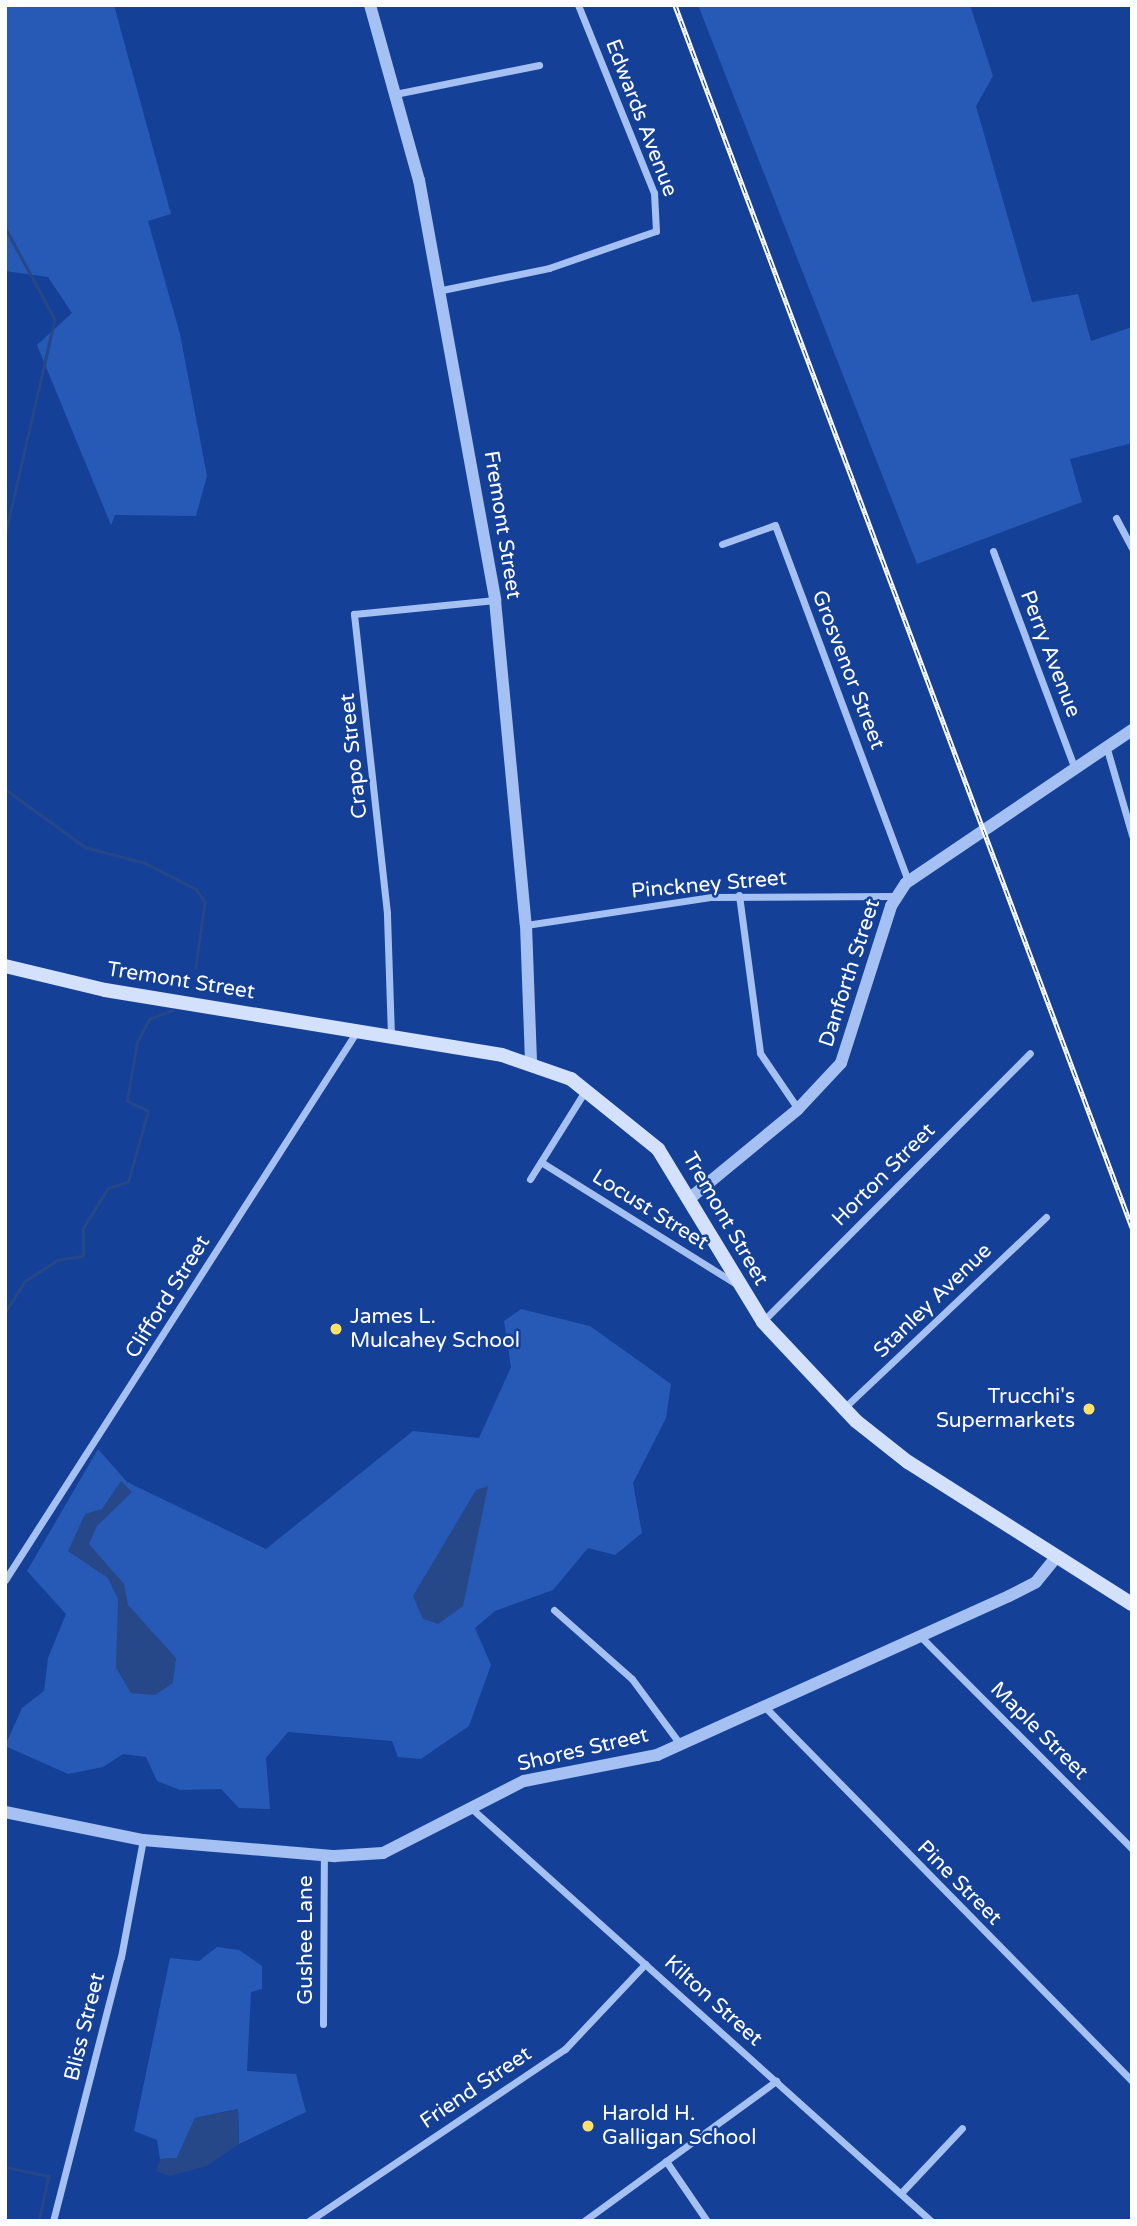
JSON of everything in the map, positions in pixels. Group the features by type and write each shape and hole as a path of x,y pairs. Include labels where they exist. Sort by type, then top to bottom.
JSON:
{"main road":[{"name":"Tremont Street","path":"5,966 105,990 531,1062 587,1088 658,1149 763,1322 844,1409 908,1462 1132,1604"}],"street":[{"name":"Fremont Street","path":"370,5 442,290 495,600 526,925 531,1062"},
{"name":"Edwards Avenue","path":"442,290 549,268 640,240 658,227 654,193 578,5"},
{"path":"394,94 539,65"},
{"path":"1116,518 1132,548"},
{"name":"Grosvenor Street","path":"722,544 775,524 908,881"},
{"name":"Perry Avenue","path":"993,551 1075,769"},
{"name":"Crapo Street","path":"391,1037 386,901 354,614 495,600"},
{"name":"Danforth Street","path":"689,1199 798,1109 849,1048 895,897 908,881 1132,730"},
{"path":"1107,749 1132,835"},
{"path":"739,895 760,1052 798,1109"},
{"name":"Pinckney Street","path":"526,925 739,895 895,897"},
{"name":"Clifford Street","path":"5,1580 357,1031"},
{"name":"Horton Street","path":"763,1322 1030,1053"},
{"path":"530,1179 587,1088"},
{"name":"Locust Street","path":"541,1162 741,1287"},
{"name":"Stanley Avenue","path":"844,1409 1046,1217"},
{"name":"Shores Street","path":"5,1812 143,1840 324,1856 390,1851 534,1777 632,1762 680,1744 922,1638 1036,1582 1057,1556"},
{"path":"554,1610 632,1679 680,1744"},
{"name":"Maple Street","path":"922,1638 1132,1849"},
{"name":"Pine Street","path":"765,1707 1132,2081"},
{"name":"Kilton Street","path":"471,1808 931,2221"},
{"name":"Bliss Street","path":"53,2221 126,1932 143,1840"},
{"name":"Gushee Lane","path":"323,2024 324,1856"},
{"name":"Friend Street","path":"309,2221 565,2049 645,1964"},
{"path":"584,2221 776,2081"},
{"path":"901,2193 962,2128"},
{"path":"666,2161 708,2221"}],"shaded area":[{"path":"5,5 114,5 171,214 148,221 180,334 207,476 196,516 115,515 111,525 37,345 72,313 48,277 5,271"},
{"path":"698,5 970,5 993,76 976,106 1032,302 1078,294 1091,341 1132,327 1132,443 1070,459 1082,502 917,564"},
{"path":"521,1309 590,1326 671,1384 666,1418 633,1483 642,1533 615,1555 588,1548 553,1590 495,1611 475,1628 491,1665 469,1726 421,1759 398,1757 392,1741 288,1732 266,1758 270,1809 239,1808 221,1789 180,1790 157,1781 146,1757 123,1754 103,1767 68,1774 5,1746 22,1708 44,1691 48,1658 66,1614 27,1571 98,1449 127,1482 266,1549 413,1431 479,1438 511,1367 504,1321"},
{"path":"121,1481 132,1492 97,1526 89,1544 124,1584 128,1605 176,1658 173,1683 155,1695 131,1693 116,1668 118,1599 108,1578 68,1551 85,1514 102,1509"},
{"path":"488,1486 463,1606 438,1624 423,1619 413,1596 476,1490"},
{"path":"217,1947 239,1950 262,1966 262,1989 251,1992 247,2071 296,2074 306,2112 239,2144 238,2109 195,2118 177,2158 160,2159 157,2140 134,2131 170,1958 199,1961"},
{"path":"238,2109 239,2144 207,2166 170,2176 156,2171 160,2159 177,2158 195,2118"}],"waterway":[{"path":"5,227 55,319 5,537"},
{"path":"5,789 85,847 145,863 196,889 205,902 196,967"},
{"path":"5,1312 25,1281 57,1260 83,1256 83,1228 108,1188 128,1182 148,1111 127,1101 137,1042 149,1019 172,1010"},
{"path":"5,2167 49,2176 39,2221"}],"railway":[{"path":"675,5 1132,1227"}],"place":[{"name":"James L. Mulcahey School","path":"336,1329"},
{"name":"Trucchi's Supermarkets","path":"1089,1409"},
{"name":"Harold H. Galligan School","path":"588,2126"}]}
